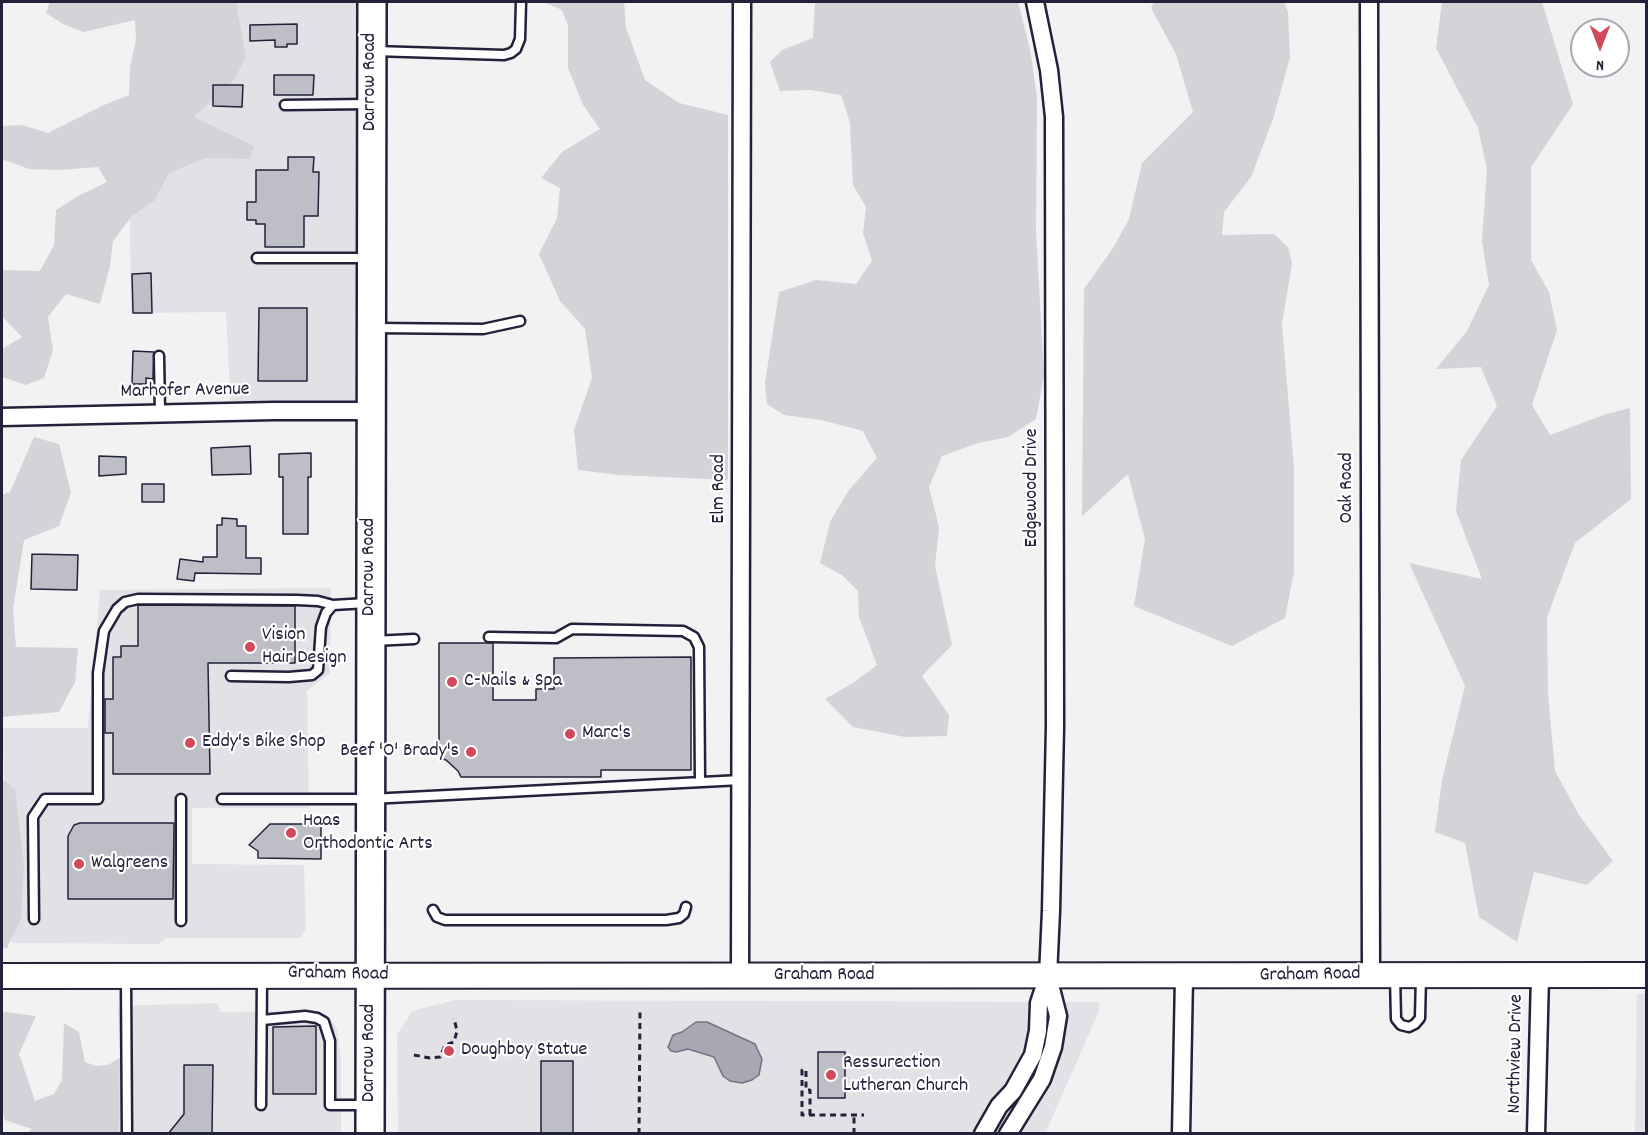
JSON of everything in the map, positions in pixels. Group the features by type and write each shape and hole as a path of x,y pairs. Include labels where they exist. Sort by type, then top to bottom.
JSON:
{"main road":[{"name":"Darrow Road","path":"370,1134 372,2"},
{"name":"Graham Road","path":"2,976 1647,975"}],"street":[{"name":"Elm Road","path":"740,976 742,2"},
{"name":"Edgewood Drive","path":"1035,2 1049,70 1054,117 1054,727 1048,976"},
{"name":"Oak Road","path":"1369,2 1383,975"},
{"name":"Marhofer Avenue","path":"2,417 370,411"},
{"path":"983,1134 999,1106 1013,1091 1033,1054 1038,1031 1039,1003 1048,976"},
{"path":"1008,1134 1042,1079 1053,1047 1058,1016 1048,976"},
{"name":"Northview Drive","path":"1536,1134 1540,976"},
{"path":"1181,1134 1184,977"}],"lane":[{"path":"371,51 504,55 511,53 516,49 520,39 521,2"},
{"path":"285,105 371,104"},
{"path":"257,258 370,258"},
{"path":"370,328 483,328 520,321"},
{"path":"159,356 160,413"},
{"path":"34,919 33,817 45,799 98,799 99,664 104,631 117,609 125,602 138,599 297,600 333,605 370,603"},
{"path":"231,676 312,675 318,670 321,627 326,613 333,605"},
{"path":"489,637 556,638 572,629 683,631 694,637 699,647 700,782"},
{"path":"370,641 414,639"},
{"path":"222,799 370,799 741,780"},
{"path":"181,799 181,921"},
{"path":"433,910 437,917 445,920 666,920 679,918 684,914 686,907"},
{"path":"126,975 127,1134"},
{"path":"261,975 261,1105"},
{"path":"1383,975 1396,1019 1401,1025 1409,1027 1420,1018 1421,976"},
{"path":"261,1020 305,1016 324,1022 330,1041 330,1105 370,1105"}],"path":[{"path":"639,1134 640,1012"},
{"path":"414,1055 440,1057 445,1045 454,1042 457,1031 454,1018"},
{"path":"810,1115 810,1090 806,1090 806,1070 802,1070 802,1115 810,1115 864,1115"},
{"path":"854,1115 854,1134"}],"shaded area":[{"path":"50,2 236,2 246,57 234,80 194,117 254,146 250,159 205,158 169,173 154,201 132,216 113,241 110,266 100,304 66,294 48,317 53,350 44,378 26,385 2,377 2,349 22,337 2,316 2,270 40,271 54,245 56,210 107,182 98,167 58,170 29,169 2,159 2,126 22,125 48,133 129,95 130,67 136,40 135,20 84,32 63,24 46,13"},
{"path":"186,2 372,2 376,413 231,412 226,312 131,313 129,141"},
{"path":"473,2 543,2 479,3"},
{"path":"543,2 624,2 626,28 645,80 679,103 728,115 728,480 619,475 578,470 574,430 592,378 585,329 560,301 539,254 557,218 560,188 541,178 562,152 600,129 583,105 568,68 568,26 562,10"},
{"path":"815,2 1018,2 1030,49 1037,97 1036,231 1044,375 1036,419 1008,437 978,443 942,456 929,487 939,527 935,566 952,645 922,676 949,715 947,736 905,737 853,727 825,699 853,683 877,665 859,617 858,591 842,575 820,563 830,522 849,490 877,458 863,431 821,420 784,415 767,404 765,383 779,292 816,280 856,284 872,261 863,233 866,207 853,185 850,123 841,95 811,90 780,91 770,62 782,50 813,38"},
{"path":"1154,2 1284,2 1288,12 1290,57 1273,119 1251,177 1224,212 1222,235 1274,234 1288,247 1292,263 1282,324 1294,468 1294,572 1285,618 1232,646 1134,606 1145,539 1128,474 1082,516 1084,289 1113,248 1129,219 1142,163 1193,112 1176,54 1151,8"},
{"path":"1442,2 1542,2 1573,104 1531,167 1531,260 1549,292 1557,330 1532,405 1550,435 1606,414 1630,408 1631,499 1575,543 1547,617 1548,694 1555,771 1579,815 1613,861 1587,885 1534,872 1517,942 1479,917 1465,843 1435,832 1442,780 1465,686 1409,563 1482,579 1456,511 1461,460 1497,406 1481,367 1436,369 1467,331 1489,285 1482,241 1487,169 1478,128 1436,48"},
{"path":"34,437 59,444 71,493 59,526 24,540 13,609 16,647 78,648 75,682 59,712 2,717 2,495 10,492"},
{"path":"331,588 330,673 307,691 309,808 192,808 192,864 304,865 306,929 300,938 166,938 159,944 12,943 2,728 88,728 100,590"},
{"path":"2,779 15,789 24,865 21,919 7,948 2,948"},
{"path":"1637,994 1646,994 1646,1133 1635,1134"},
{"path":"455,1000 1099,1002 1099,1011 1045,1134 398,1133 397,1035 412,1011"},
{"path":"218,1003 220,1012 316,1011 330,1018 337,1029 341,1059 341,1133 119,1133 118,1006"},
{"path":"2,1013 36,1016 19,1054 35,1101 54,1094 62,1080 64,1023 79,1032 85,1062 96,1066 108,1065 120,1058 119,1133 27,1133 32,1129 5,1120 2,1109"},
{"path":"696,1022 707,1022 755,1044 762,1059 759,1075 742,1083 730,1081 723,1076 714,1057 688,1049 671,1051 668,1047 673,1035 682,1032"}],"building":[{"path":"297,24 297,44 275,47 275,40 250,41 250,25"},
{"path":"274,75 314,75 313,95 274,95"},
{"path":"213,85 243,85 242,107 213,106"},
{"path":"288,157 314,157 313,172 319,172 318,216 304,216 304,247 265,247 265,224 256,224 256,220 247,220 247,202 256,202 256,170 288,170"},
{"path":"151,273 152,313 133,313 132,274"},
{"path":"259,308 307,308 307,381 258,381"},
{"path":"133,351 154,352 153,379 146,378 146,384 132,384"},
{"path":"250,446 251,474 212,475 211,448"},
{"path":"311,453 311,477 308,477 308,534 283,534 283,477 279,477 279,454"},
{"path":"99,456 126,457 126,474 99,476"},
{"path":"142,484 164,484 164,502 142,502"},
{"path":"222,518 237,519 237,526 246,526 246,558 261,558 261,574 195,573 194,581 177,579 180,559 203,562 203,557 217,557 217,525 222,525"},
{"path":"32,554 78,555 77,590 31,589"},
{"path":"138,605 295,606 295,663 208,663 210,774 113,774 113,733 105,733 105,699 113,699 113,657 121,657 121,646 138,646"},
{"path":"439,643 493,643 493,700 536,700 536,689 554,689 554,658 691,657 691,770 601,770 601,777 461,777 446,760 439,758"},
{"name":"Walgreens","path":"80,823 174,823 173,899 68,899 68,836 74,825"},
{"name":"Haas Orthodontic Arts","path":"270,824 321,824 321,859 258,858 258,851 249,845"},
{"path":"316,1026 316,1094 273,1094 273,1027"},
{"name":"Ressurection Lutheran Church","path":"818,1052 845,1052 845,1098 818,1098"},
{"path":"541,1061 573,1061 573,1134 541,1134"},
{"path":"184,1065 213,1065 212,1134 168,1134 184,1114"}],"place":[{"name":"Vision Hair Design","path":"250,647"},
{"name":"C-Nails & Spa","path":"452,682"},
{"name":"Marc's","path":"570,734"},
{"name":"Eddy's Bike Shop","path":"190,743"},
{"name":"Beef 'O' Brady's","path":"471,752"},
{"name":"Haas Orthodontic Arts","path":"291,833"},
{"name":"Walgreens","path":"79,864"},
{"name":"Doughboy Statue","path":"449,1051"},
{"name":"Ressurection Lutheran Church","path":"831,1075"}]}
